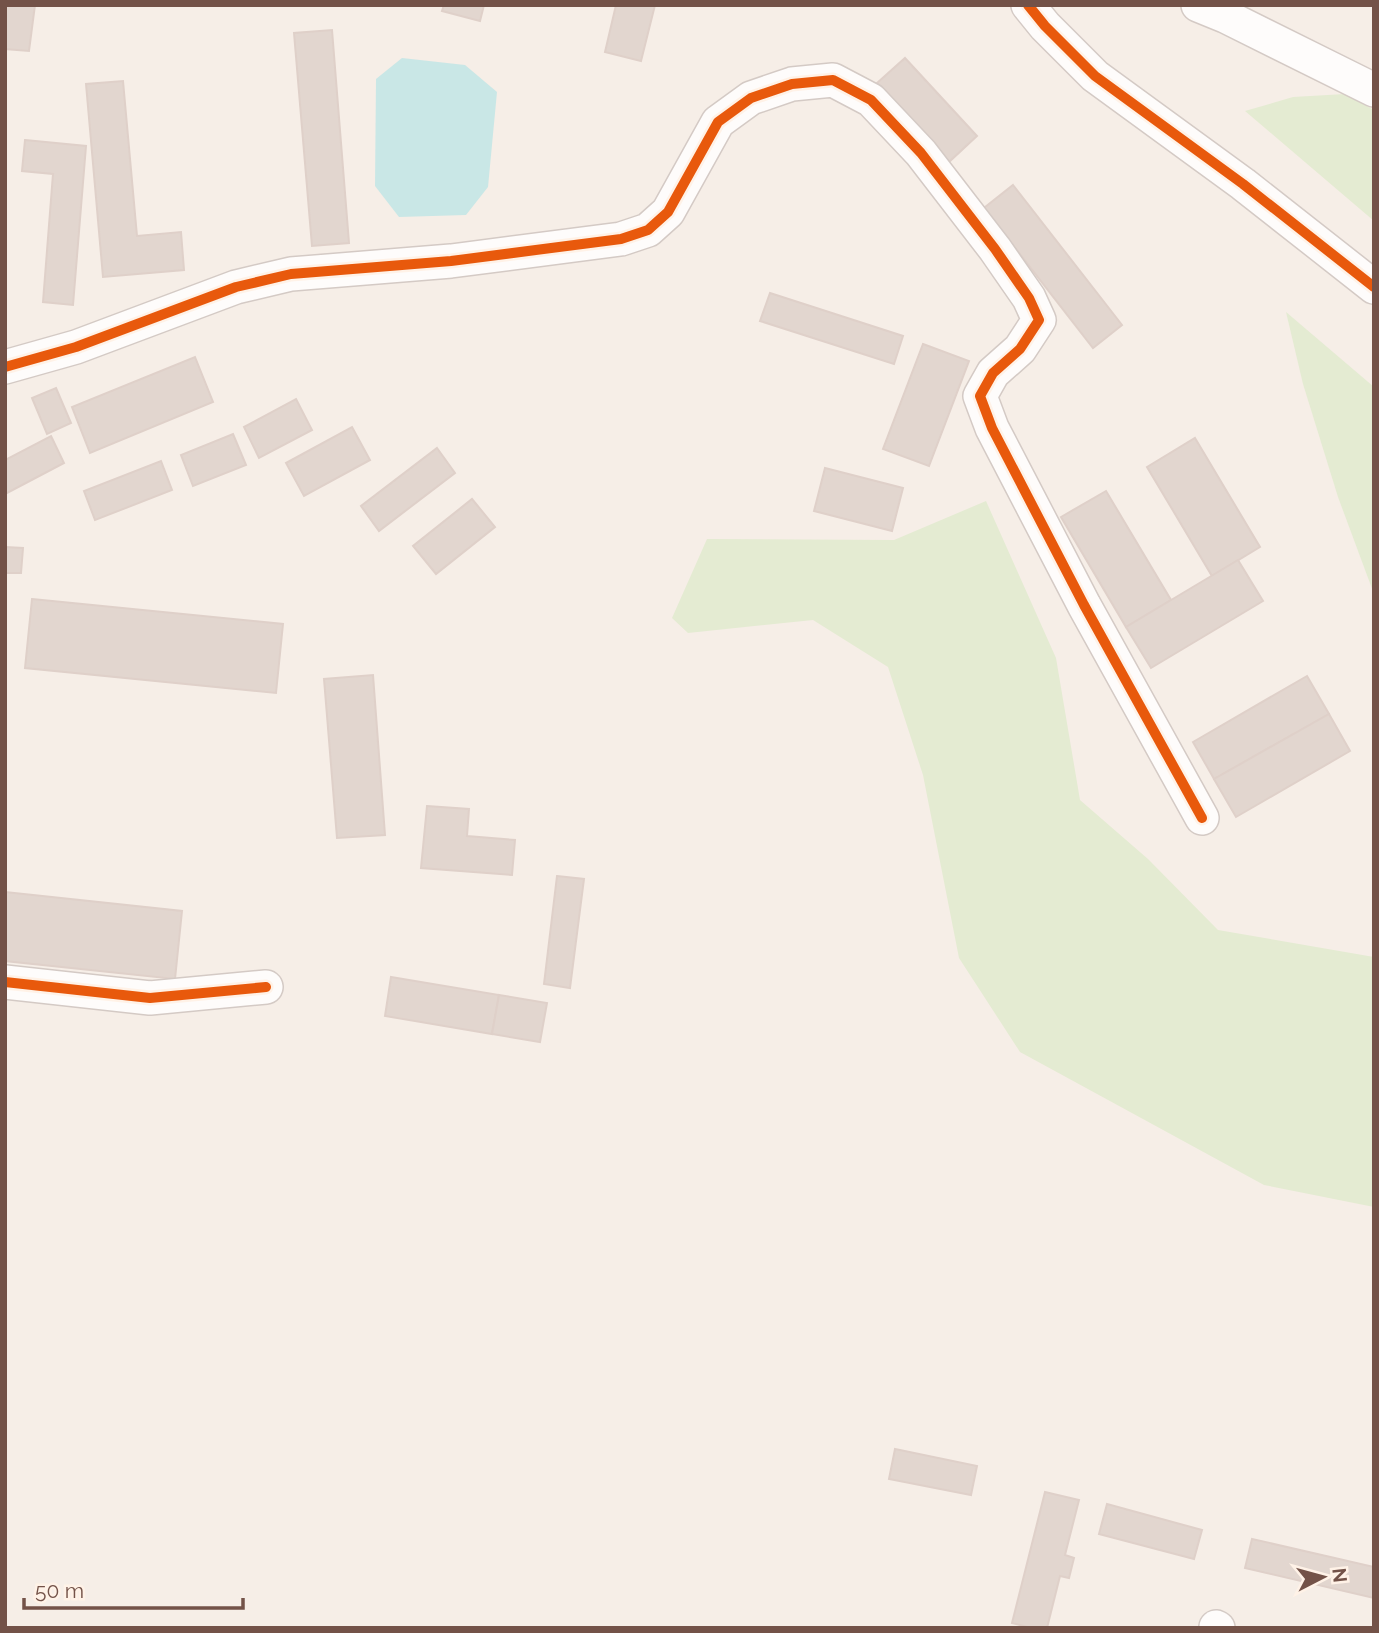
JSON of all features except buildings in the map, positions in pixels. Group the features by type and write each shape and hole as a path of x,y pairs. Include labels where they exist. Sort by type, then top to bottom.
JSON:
{"street":[{"path":"1028,5 1095,76 1244,184 1374,287"},
{"path":"1198,5 1374,90"},
{"path":"5,367 76,348 236,287 291,274 451,261 621,239 648,230 668,212 718,122 751,98 792,84 833,80 871,100 921,153 1029,298 1039,320 1020,349 993,373 979,396 992,428 1084,605 1202,818"},
{"path":"5,982 150,998 266,986"}],"green space":[{"path":"1345,94 1374,110 1374,221 1245,111 1293,97"},
{"path":"1286,312 1374,387 1374,594 1338,497 1303,384"},
{"path":"986,501 1056,658 1080,800 1148,859 1218,930 1374,957 1374,1207 1264,1185 1020,1052 959,958 923,775 888,667 813,620 688,633 672,618 707,539 894,540"}],"water":[{"path":"402,58 465,65 497,92 488,187 466,215 399,217 375,186 376,79"}],"cycle path":[{"path":"1028,5 1095,76 1243,184 1374,287"},
{"path":"5,367 76,347 236,287 291,274 451,261 621,239 648,230 668,212 718,122 751,98 792,84 833,80 871,100 921,153 1029,298 1039,320 1020,349 993,373 980,396 992,428 1084,605 1202,818"},
{"path":"5,982 150,998 266,987"}]}
